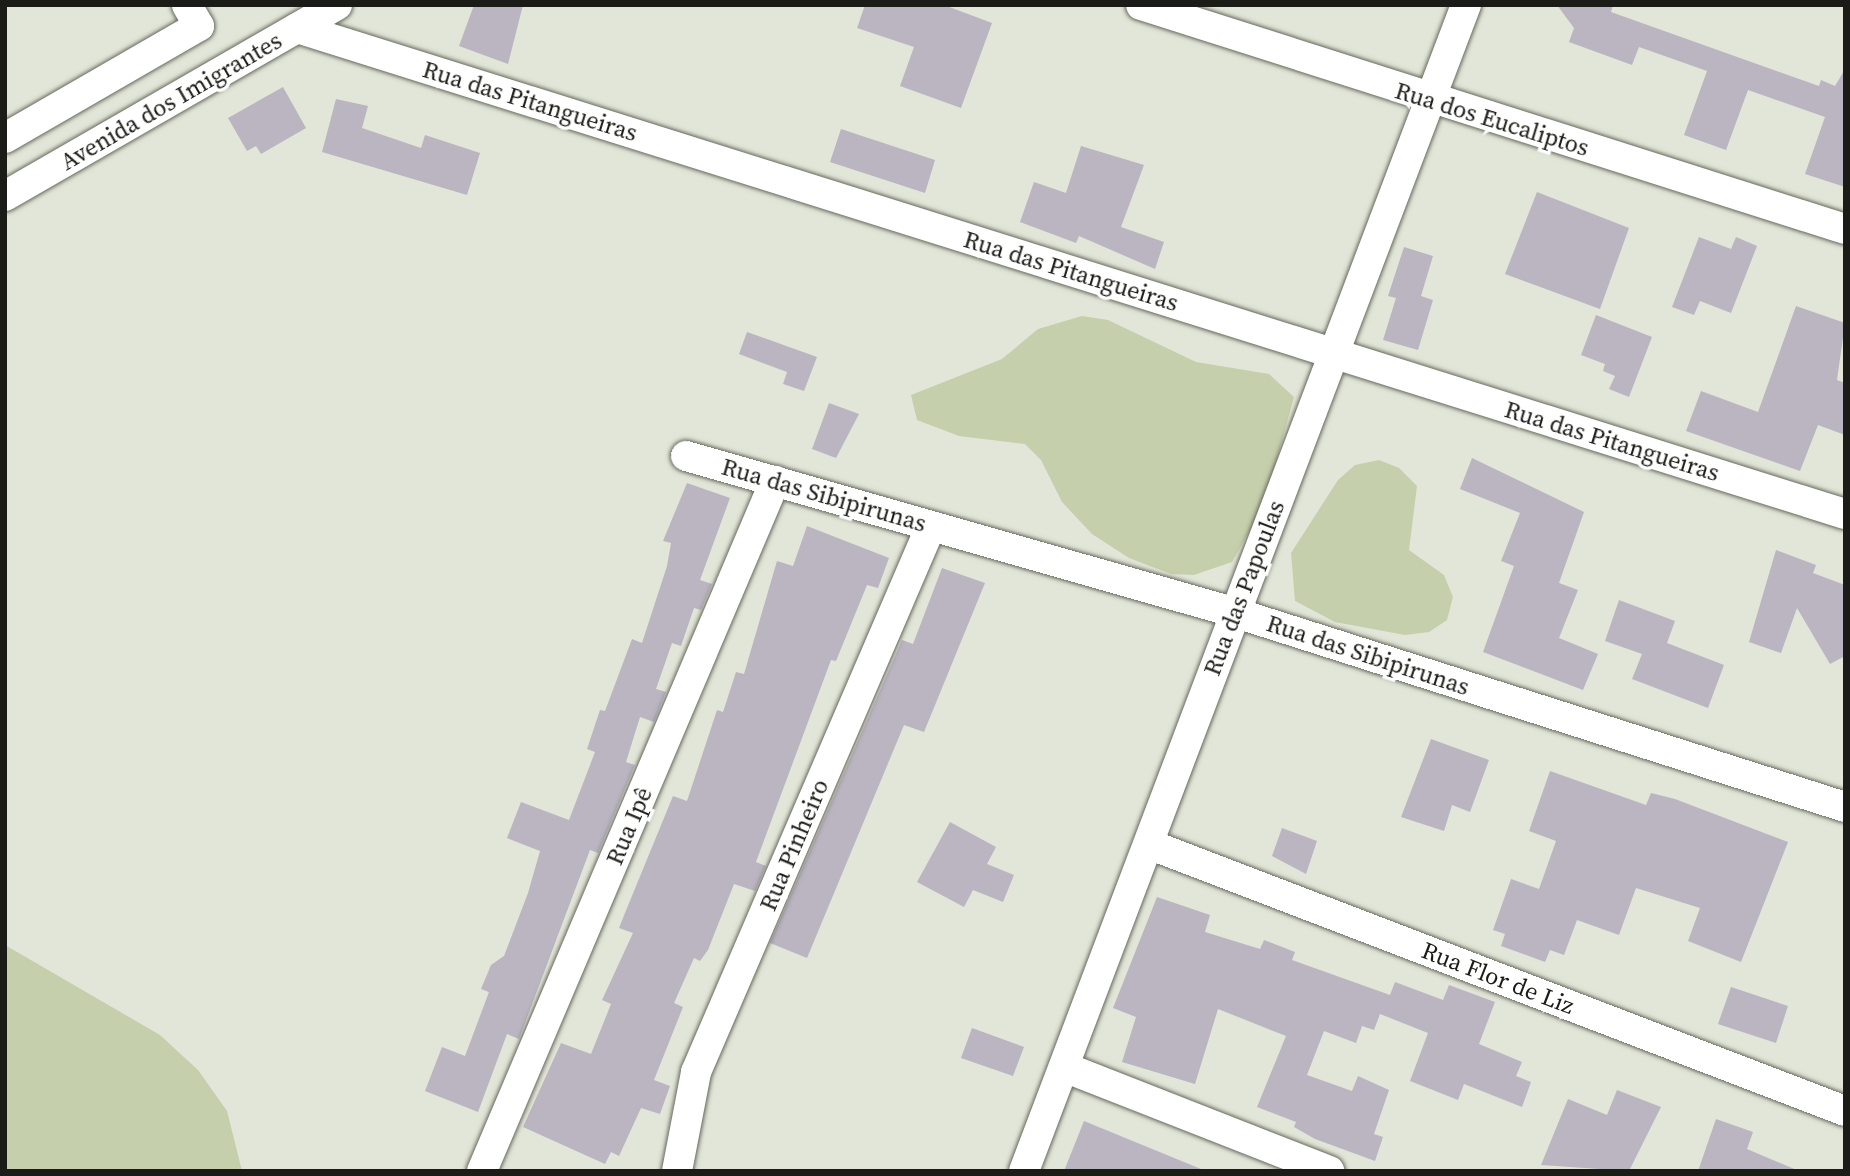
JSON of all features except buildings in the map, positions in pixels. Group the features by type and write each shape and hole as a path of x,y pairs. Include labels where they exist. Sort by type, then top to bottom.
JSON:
{"street":[{"name":"Avenida dos Imigrantes","path":"5,196 337,5"},
{"name":"Rua dos Eucaliptos","path":"1141,5 1429,100 1845,229"},
{"name":"Rua das Papoulas","path":"1024,1171 1151,845 1233,612 1465,5"},
{"path":"5,138 193,15"},
{"name":"Rua das Pitangueiras","path":"297,28 1845,514"},
{"name":"Rua das Sibipirunas","path":"686,456 1233,612 1845,807"},
{"name":"Rua Ipê","path":"482,1171 775,481"},
{"name":"Rua Pinheiro","path":"677,1171 696,1072 932,526"},
{"name":"Rua Flor de Liz","path":"1151,845 1845,1111"},
{"path":"1064,1067 1329,1171"}],"green space":[{"path":"1082,316 1108,320 1196,362 1269,374 1294,397 1264,505 1232,562 1194,575 1171,574 1129,558 1092,534 1062,502 1041,460 1025,444 959,436 917,420 911,395 1002,359 1038,329"},
{"path":"1379,460 1399,468 1417,486 1409,550 1444,575 1453,597 1447,620 1429,632 1405,635 1335,622 1295,601 1291,553 1338,480 1355,465"},
{"path":"5,945 160,1035 198,1070 227,1111 242,1171 5,1171"}]}
